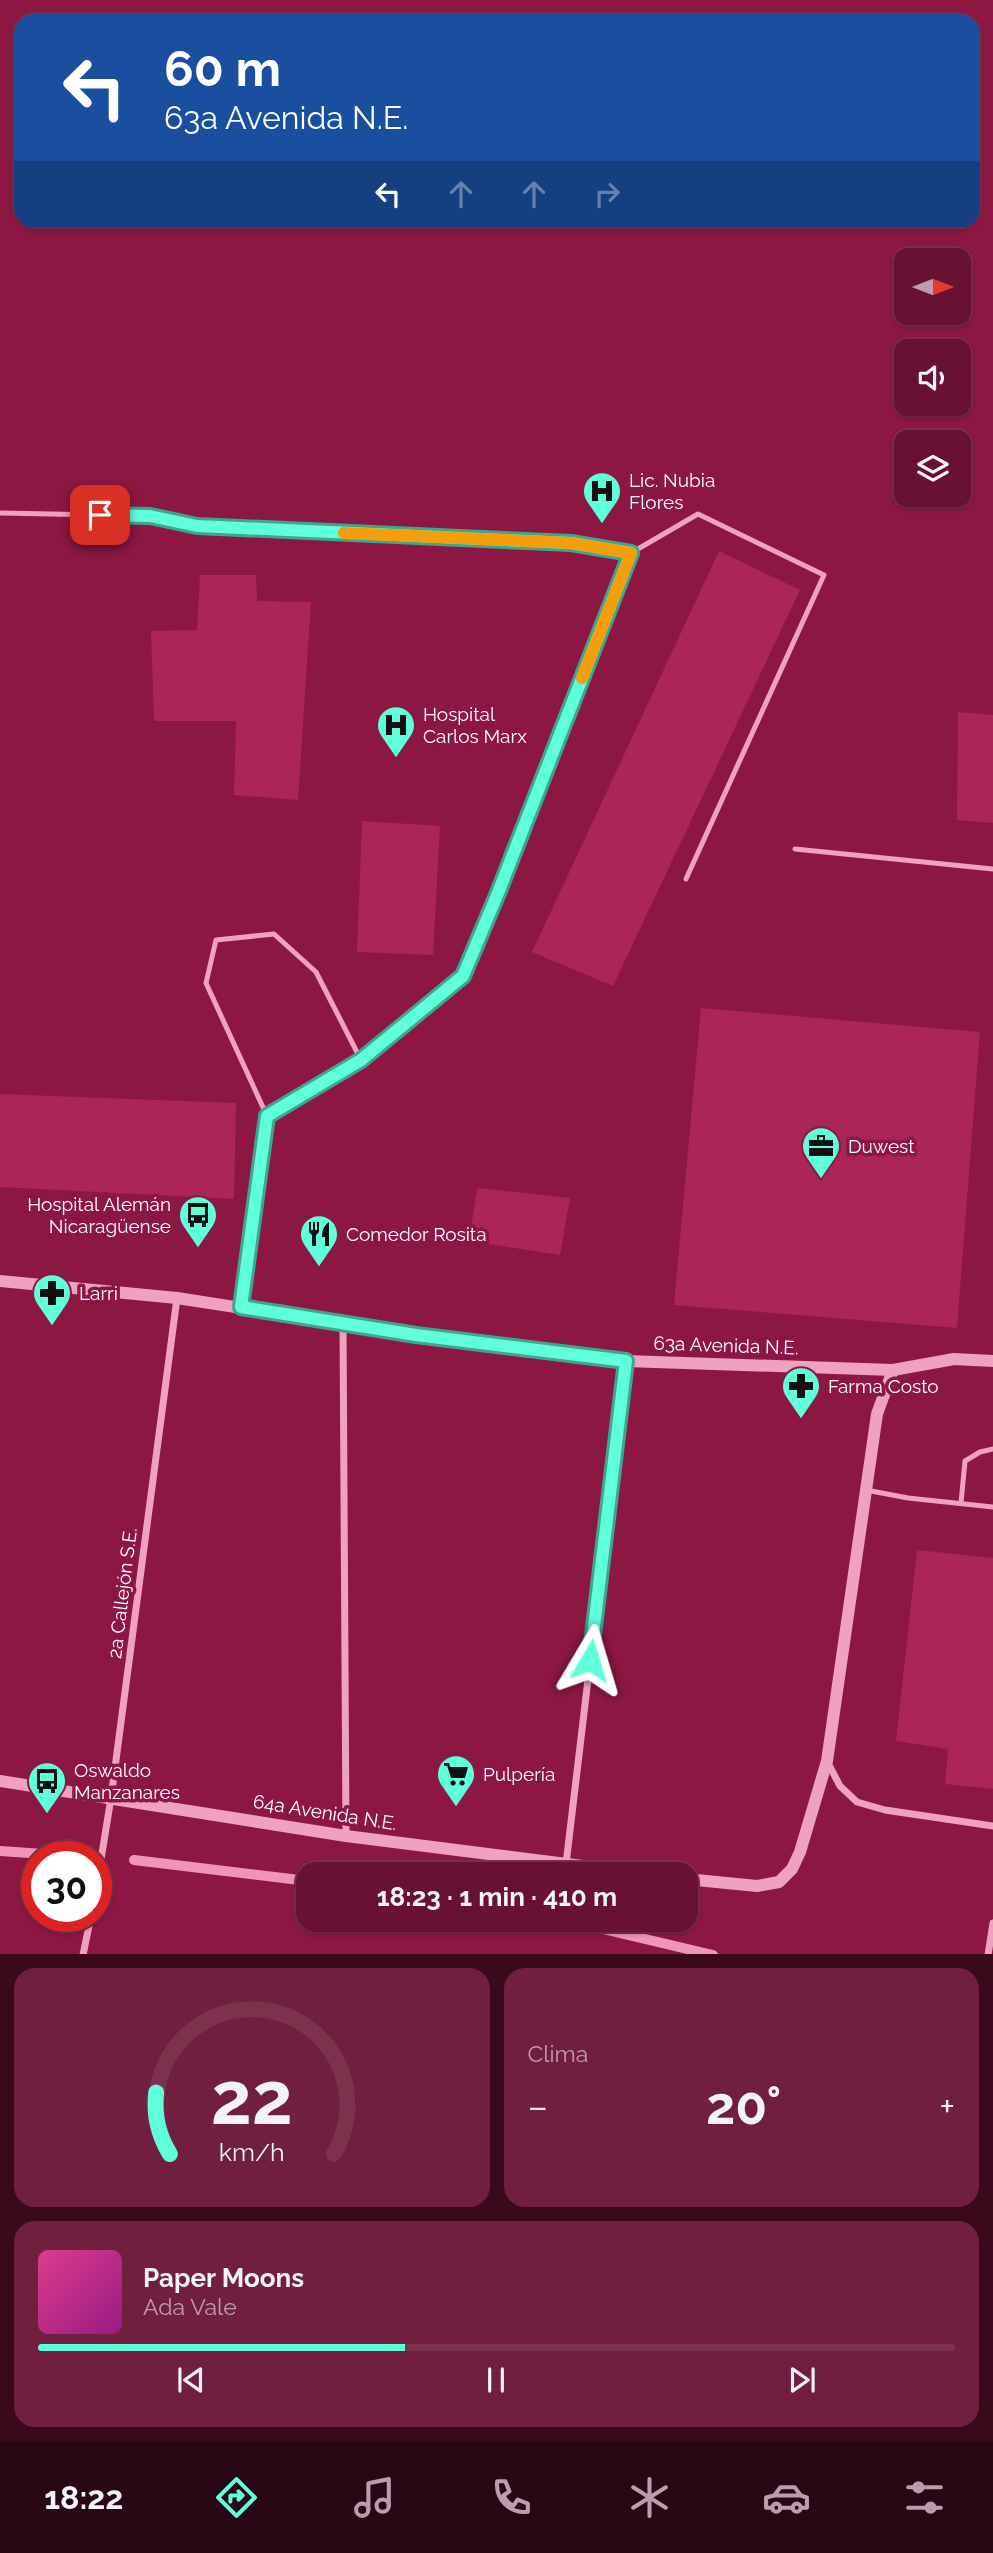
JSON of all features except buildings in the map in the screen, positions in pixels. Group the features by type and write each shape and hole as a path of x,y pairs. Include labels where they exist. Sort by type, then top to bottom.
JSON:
{"street":[{"name":"63a Avenida N.E.","path":"0,1281 177,1298 626,1361 893,1370 954,1359 993,1361"},
{"name":"2a Callejón S.E.","path":"105,1841 177,1298"},
{"path":"343,1323 346,1836"},
{"path":"566,1862 626,1361"},
{"path":"698,1880 757,1886 779,1882 792,1868 800,1852 827,1761 877,1414 893,1370"},
{"path":"827,1761 839,1786 857,1802 885,1810 993,1826"},
{"name":"64a Avenida N.E.","path":"0,1782 346,1836 543,1862"},
{"path":"988,1954 993,1923"},
{"path":"83,1954 88,1932"}],"lane":[{"path":"0,513 150,516 197,526 571,543 631,553"},
{"path":"267,1116 361,1060 463,976 631,553 698,514 824,575 686,879"},
{"path":"795,849 993,869"},
{"path":"241,1307 267,1116 206,983 216,940 274,934 316,972 361,1060"},
{"path":"961,1503 965,1461 980,1452 993,1449"},
{"path":"866,1490 993,1507"}],"waterway":[{"path":"0,1851 21,1852"},
{"path":"134,1860 296,1880"},
{"path":"616,1932 709,1954"}],"slow traffic":[{"path":"344,533 571,543 631,553 582,678"}],"place":[{"name":"Lic. Nubia Flores","path":"602,525"},
{"name":"Hospital Carlos Marx","path":"396,759"},
{"name":"Duwest","path":"821,1180"},
{"name":"Hospital Alemán Nicaragüense","path":"198,1249"},
{"name":"Comedor Rosita","path":"319,1268"},
{"name":"Larri","path":"52,1327"},
{"name":"Farma Costo","path":"801,1420"},
{"name":"Pulpería","path":"456,1808"},
{"name":"Oswaldo Manzanares","path":"47,1815"}],"route":[{"path":"100,515 150,516 197,526 571,543 631,553 463,976 361,1060 267,1116 241,1307 416,1335 626,1361 590,1660"}]}
